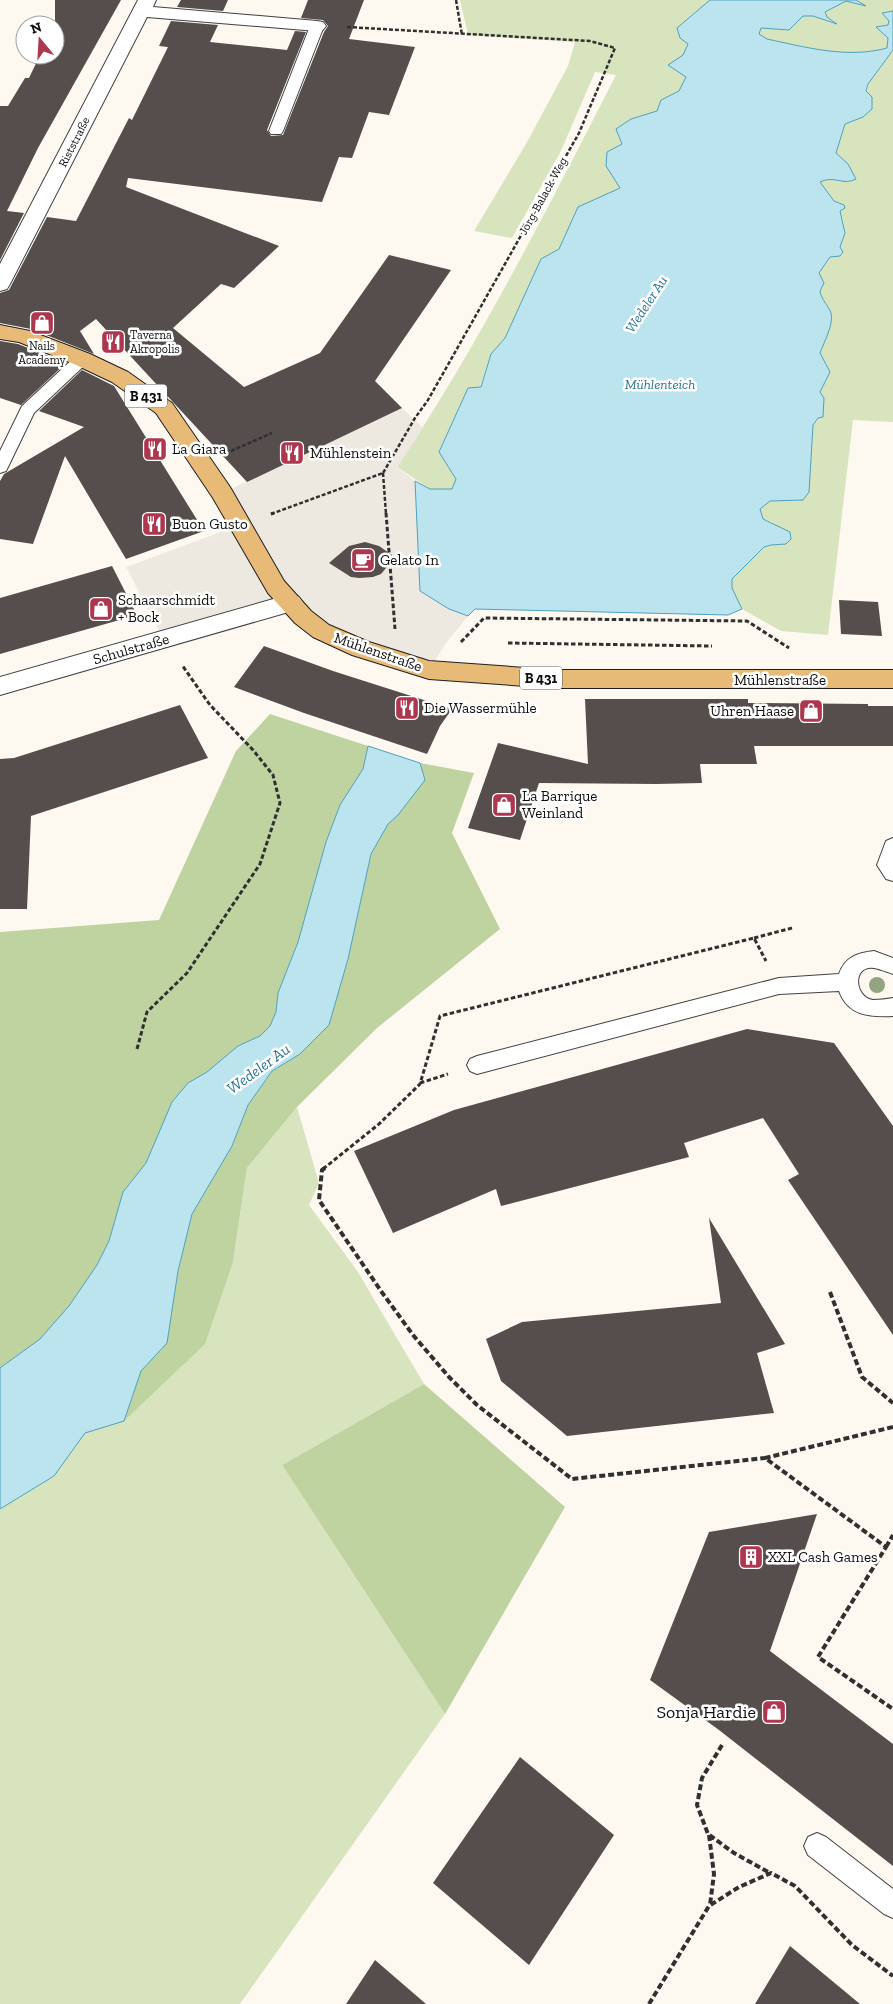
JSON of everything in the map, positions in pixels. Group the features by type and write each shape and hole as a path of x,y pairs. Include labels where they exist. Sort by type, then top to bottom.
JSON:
{"main road":[{"name":"Mühlenstraße","path":"0,332 23,336 120,376 164,408 222,493 276,587 303,617 321,631 361,649 429,670 554,680 893,679"}],"street":[{"path":"144,6 317,26"},
{"name":"Riststraße","path":"0,284 144,6"},
{"name":"Schulstraße","path":"0,686 291,603"}],"lane":[{"path":"276,131 317,26"},
{"path":"0,467 28,410 82,359"},
{"path":"893,846 887,865 893,873"},
{"path":"893,966 882,960 869,959 856,963 848,971 846,982 849,993 857,1002 868,1007 881,1009 893,1006"},
{"path":"477,1065 779,986 846,982"},
{"path":"817,1846 893,1905"}],"path":[{"path":"456,0 462,34"},
{"name":"Jörg-Balack-Weg","path":"317,26 590,41 616,48 579,133 428,400 415,418 383,473"},
{"path":"231,451 272,433"},
{"path":"240,525 383,473 395,629"},
{"path":"460,642 484,618 747,621 790,648"},
{"path":"386,628 404,631"},
{"path":"137,1049 147,1012 187,973 260,864 280,803 274,775 210,704 164,640"},
{"path":"453,643 470,643"},
{"path":"500,643 716,646"},
{"path":"792,928 440,1016 420,1084 379,1124 322,1170 319,1200 411,1333 449,1378 510,1433 572,1479 765,1458 893,1427"},
{"path":"754,938 779,986"},
{"path":"830,1292 862,1377 893,1403"},
{"path":"765,1458 886,1547"},
{"path":"893,1535 818,1657 893,1710"},
{"path":"650,2004 709,1906 714,1874 708,1834 698,1806 702,1778 722,1745"},
{"path":"708,1834 734,1853 783,1878 801,1892 852,1945 893,1976"},
{"path":"709,1906 739,1887 771,1873"}],"green space":[{"path":"460,0 710,0 700,10 683,55 686,77 679,91 661,100 657,111 631,119 622,145 620,188 578,207 559,249 541,259 505,338 491,354 480,387 468,389 439,451 457,479 451,490 430,489 397,467 457,372 485,323 539,225 616,75 595,72 560,153 512,238 474,231 526,144 568,66 575,42 468,35"},
{"path":"857,0 893,0 893,11 882,13 889,21 888,25 877,27 888,38 887,48 857,52 826,51 767,39 759,34 761,28 789,30 803,16 813,16 837,23 827,17 825,12 846,1 863,5"},
{"path":"893,50 893,422 853,420 828,635 781,631 742,609 732,588 732,579 764,547 782,545 772,522 763,519 760,509 770,501 803,500 813,425 818,418 820,392 830,372 820,353 832,319 831,312 821,296 819,272 830,257 840,256 843,253 840,247 845,233 840,211 820,182 828,178 851,182 848,164 836,153 845,124 863,117 868,84"},
{"path":"270,714 368,746 363,769 340,805 326,842 299,939 278,993 276,1012 270,1026 260,1036 238,1046 207,1072 188,1083 172,1102 146,1163 123,1192 109,1241 97,1265 69,1306 40,1339 0,1368 0,932 159,920 236,751"},
{"path":"420,763 474,773 452,833 500,929 377,1028 297,1107 247,1168 233,1262 205,1344 124,1421 141,1371 167,1343 178,1271 192,1214 232,1146 248,1105 272,1071 300,1054 329,1025 348,959 371,854 388,824 398,815 425,780"},
{"path":"297,1107 319,1183 309,1205 358,1272 424,1384 282,1465 445,1714 240,2004 0,2004 0,1509 54,1476 85,1433 124,1420 233,1262 247,1168"},
{"path":"424,1384 565,1507 445,1714 282,1465"}],"shaded area":[{"path":"402,408 423,428 397,467 415,481 420,591 449,609 468,616 446,643 429,670 361,649 291,603 164,640 126,567 240,525 222,493"}],"water":[{"name":"Mühlenteich","path":"710,0 856,0 866,6 846,1 825,12 827,17 837,24 813,16 803,16 789,30 761,28 759,34 767,39 826,51 841,52 872,51 887,48 888,38 876,27 888,25 889,21 882,13 893,11 893,50 868,84 866,91 872,97 872,109 863,117 845,124 836,153 848,164 856,179 852,181 825,180 820,182 834,201 844,205 845,208 840,211 845,233 840,247 843,252 840,256 830,257 819,273 824,283 820,291 832,317 830,328 820,353 830,372 820,392 824,398 823,417 818,418 813,425 809,492 803,500 770,501 760,509 763,519 790,532 791,539 786,544 764,547 732,579 732,588 742,609 728,615 475,609 468,616 449,609 420,591 415,481 430,489 452,489 456,479 439,452 468,388 481,387 491,354 505,338 541,259 559,249 578,207 620,188 606,166 607,152 622,144 616,129 631,119 657,111 661,100 679,91 686,77 668,65 683,55 688,44 680,38 677,28"},
{"name":"Wedeler Au","path":"368,746 420,763 425,780 398,815 388,824 371,854 348,959 329,1025 300,1054 272,1071 248,1105 232,1146 192,1214 178,1271 167,1343 141,1371 124,1421 85,1433 54,1476 0,1509 0,1368 40,1339 69,1306 97,1265 109,1241 123,1192 146,1163 172,1102 188,1083 207,1072 238,1046 260,1036 270,1026 276,1012 278,993 298,942 326,842 340,805 363,769"}],"building":[{"path":"55,0 121,0 38,148 7,211 24,213 0,260 0,106 8,106 25,78 29,78 35,65 65,65 65,15 55,15"},
{"path":"181,0 228,0 223,11 177,7"},
{"path":"308,0 364,0 349,39 415,47 389,115 369,112 352,158 339,157 322,202 128,178 126,187 279,246 234,288 221,284 173,328 244,387 320,353 389,255 451,270 375,381 402,408 247,482 96,319 80,331 94,354 31,329 0,323 0,293 9,290 47,217 76,221 129,118 132,120 168,47 159,46 171,21 218,25 210,42 287,50 295,31 306,32 267,130 271,136 283,135 328,26 323,20 301,18"},
{"path":"0,341 18,344 66,363 21,405 0,398"},
{"path":"82,370 114,386 204,531 126,559 65,456 33,544 0,539 0,481 4,474 84,427 39,411"},
{"path":"365,542 379,546 392,555 381,574 373,577 351,577 329,563 349,546"},
{"path":"112,566 137,615 0,654 0,598"},
{"path":"839,600 878,602 882,636 841,634"},
{"path":"264,646 333,671 452,709 440,726 427,754 304,713 234,687"},
{"path":"585,699 748,699 748,703 893,706 893,746 754,746 757,764 700,764 702,783 539,783 520,840 468,828 498,743 588,764"},
{"path":"180,705 208,758 31,816 27,909 0,909 0,759 14,758"},
{"path":"747,1029 834,1043 893,1126 893,1335 788,1180 799,1174 763,1118 684,1143 689,1157 501,1206 496,1189 393,1233 354,1151 454,1110"},
{"path":"709,1218 785,1344 757,1353 774,1413 567,1436 501,1381 486,1339 522,1322 721,1303"},
{"path":"817,1514 770,1651 893,1744 893,1866 719,1730 650,1680 709,1532"},
{"path":"520,1757 614,1835 529,1965 433,1883"},
{"path":"790,1946 860,2004 755,2004"},
{"path":"375,1960 426,2004 346,2004"}],"place":[{"name":"Nails Academy","path":"42,323"},
{"name":"Taverna Akropolis","path":"113,342"},
{"name":"La Giara","path":"155,449"},
{"name":"Mühlenstein","path":"292,453"},
{"name":"Buon Gusto","path":"154,524"},
{"name":"Gelato In","path":"363,560"},
{"name":"Schaarschmidt + Bock","path":"101,609"},
{"name":"Die Wassermühle","path":"407,708"},
{"name":"Uhren Haase","path":"811,711"},
{"name":"La Barrique Weinland","path":"504,805"},
{"name":"XXL Cash Games","path":"751,1557"},
{"name":"Sonja Hardie","path":"774,1712"}]}
